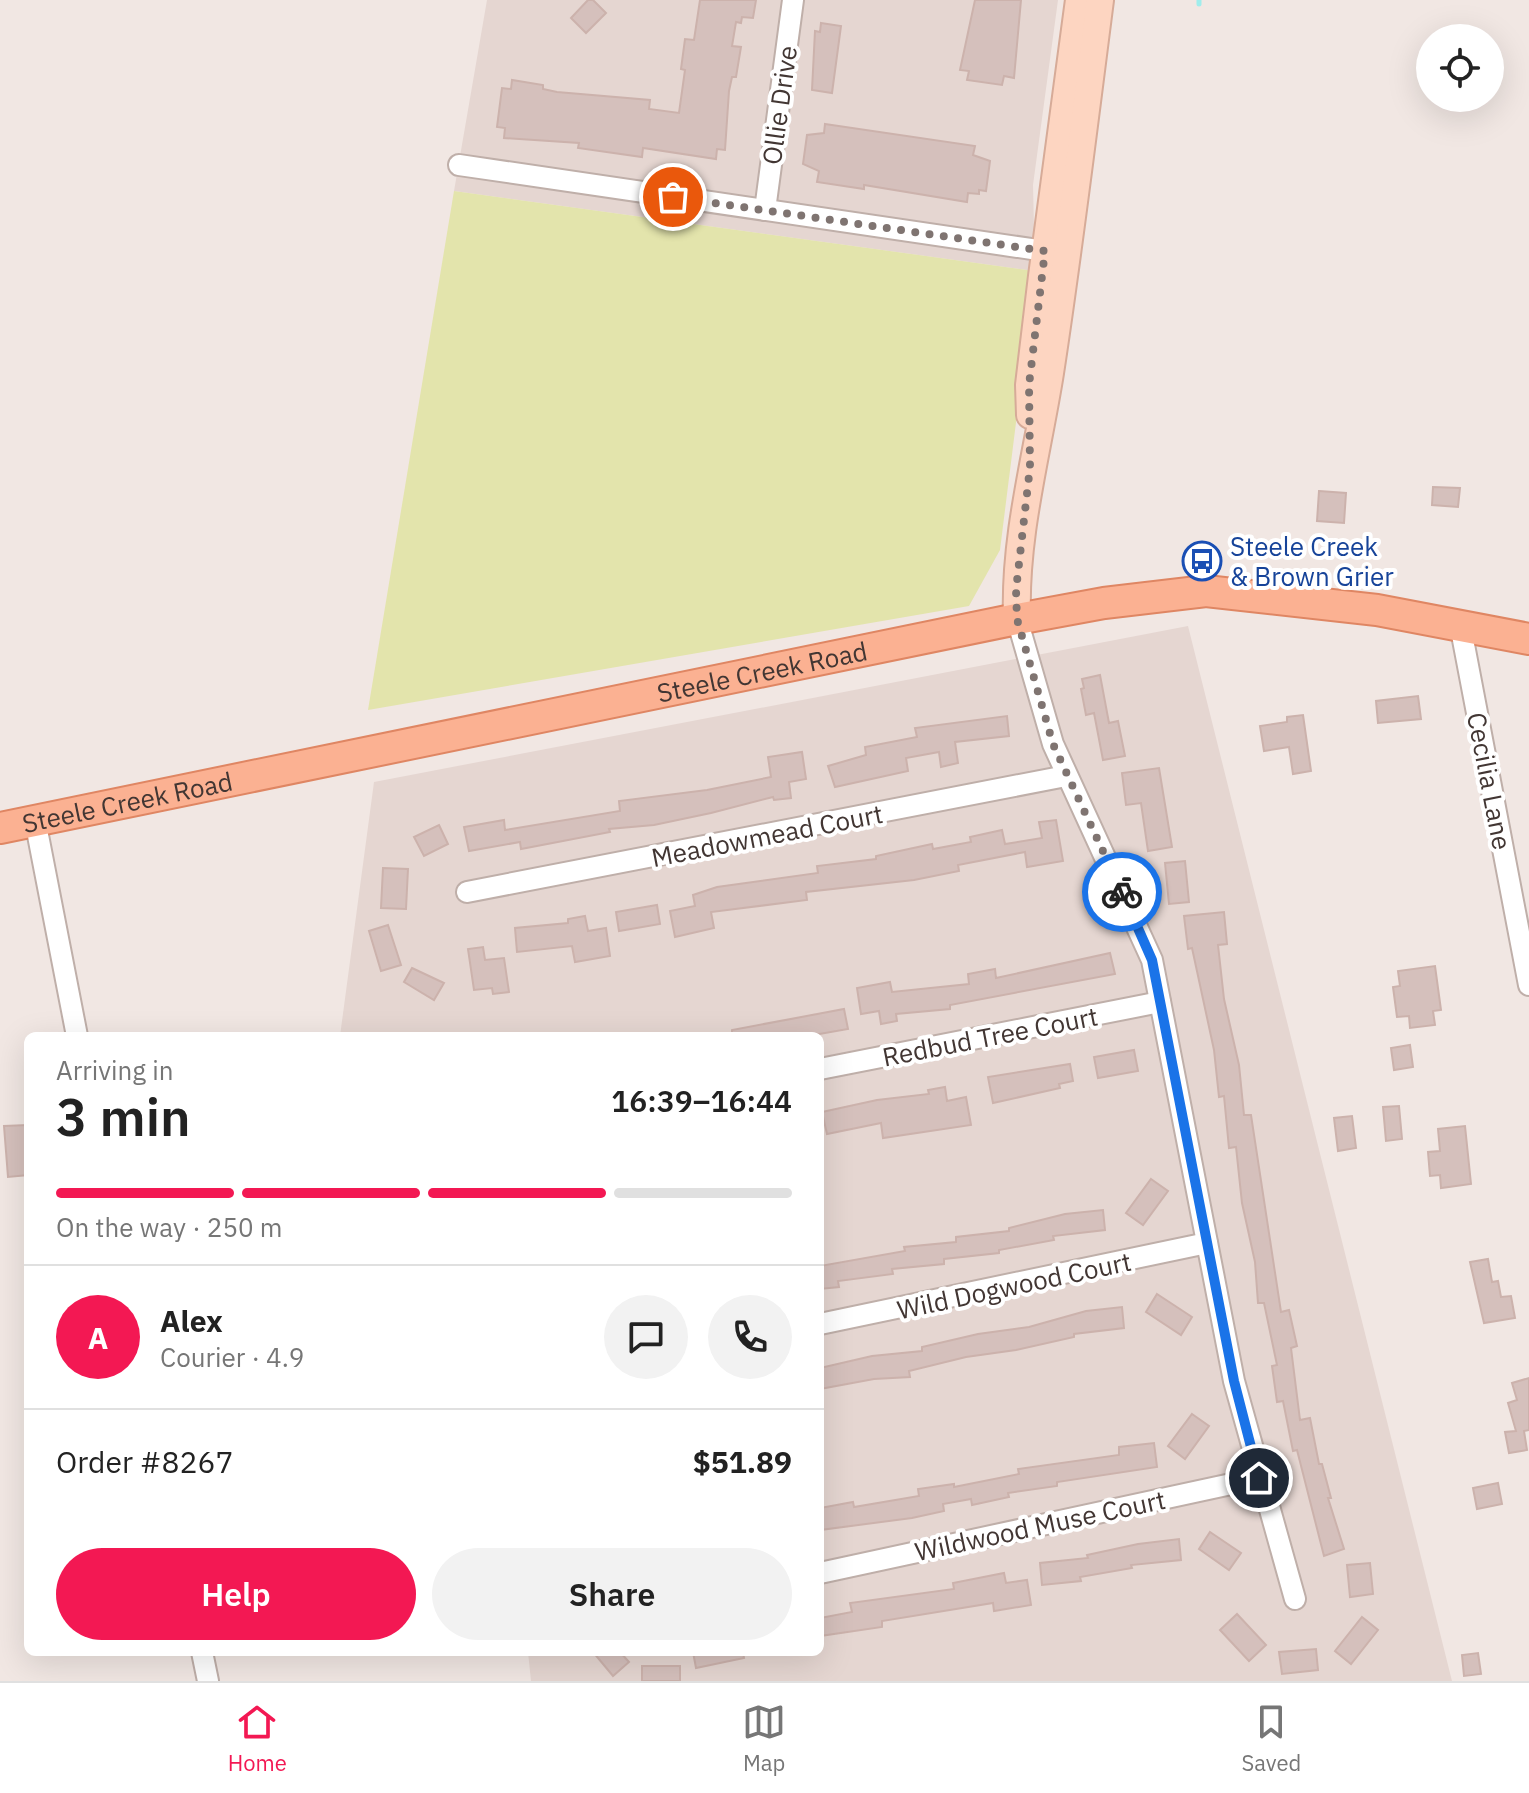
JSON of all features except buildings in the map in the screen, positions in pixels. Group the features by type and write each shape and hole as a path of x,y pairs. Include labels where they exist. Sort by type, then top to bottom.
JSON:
{"main road":[{"path":"1030,467 1029,385 1079,0"},
{"path":"1017,619 1016,590 1030,467 1049,375 1100,0"},
{"name":"Steele Creek Road","path":"0,828 1104,603 1206,591 1309,601 1460,624 1529,639"}],"street":[{"name":"Ollie Drive","path":"765,210 793,0"},
{"path":"459,165 1045,251"},
{"path":"1017,619 1045,722 1066,776 1152,960 1234,1381 1295,1599"},
{"name":"Cecilia Lane","path":"1460,624 1529,985"},
{"name":"Meadowmead Court","path":"467,892 1066,776"},
{"path":"35,820 76,1032"},
{"name":"Redbud Tree Court","path":"824,1068 1160,1002"},
{"name":"Wild Dogwood Court","path":"824,1323 1207,1243"},
{"name":"Wildwood Muse Court","path":"824,1572 1259,1478"},
{"path":"203,1656 208,1681"}],"shaded area":[{"path":"487,0 1058,0 1033,185 1035,271 454,191"},
{"path":"1188,626 1452,1681 531,1681 528,1656 824,1656 824,1032 341,1032 374,782"}],"green space":[{"path":"454,191 1035,271 1000,550 969,606 368,710"}],"way so far":[{"path":"673,197 1045,251 1029,385 1030,467 1016,590 1017,619 1053,744 1122,892"}],"place":[{"name":"Steele Creek & Brown Grier","path":"1202,561"}],"route":[{"path":"1122,892 1152,960 1234,1381 1259,1478"}]}
